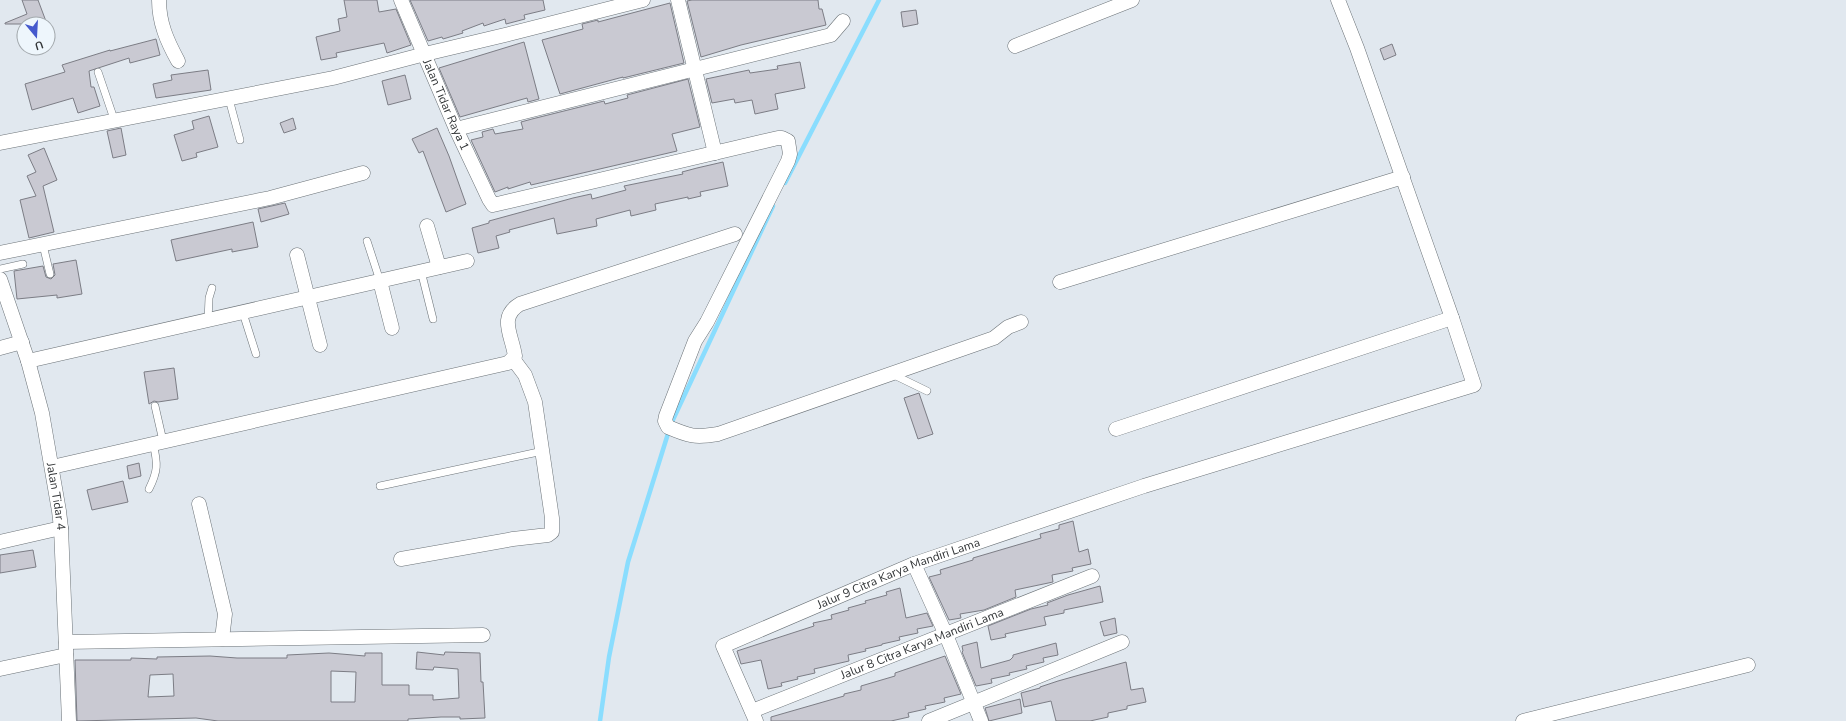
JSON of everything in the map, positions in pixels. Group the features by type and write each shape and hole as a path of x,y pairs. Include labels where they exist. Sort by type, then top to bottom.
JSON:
{"street":[{"path":"159,0 165,38 178,61"},
{"name":"Jalan Tidar Raya 1","path":"401,0 456,129 491,203 497,205 715,153"},
{"path":"0,143 114,119 228,99 334,78 643,0"},
{"path":"678,0 715,153 782,138 788,141 790,154 788,161 707,322 695,341 666,416 665,422 668,427 682,433 700,437 718,434 994,338 1008,327 1021,322"},
{"path":"1015,46 1132,0"},
{"path":"1116,429 1452,318 1357,48 1338,0"},
{"path":"456,129 831,35 844,21"},
{"path":"0,254 270,198 363,174"},
{"path":"1060,282 1403,177"},
{"path":"427,226 439,268"},
{"path":"52,467 500,365 513,359 515,356 507,321 508,314 513,308 520,304 735,234"},
{"path":"297,255 309,297 320,345"},
{"path":"28,361 467,261"},
{"name":"Jalan Tidar 4","path":"0,279 28,361 42,413 52,467 61,528 69,721"},
{"path":"380,281 392,328"},
{"name":"Jalur 9 Citra Karya Mandiri Lama","path":"754,716 723,646 914,564 1144,486 1474,384 1452,318"},
{"path":"0,348 22,342"},
{"path":"401,559 512,539 548,535 552,532 552,518 538,415 532,389 522,370 513,359"},
{"path":"199,504 225,614 222,639"},
{"path":"0,542 61,528"},
{"path":"914,564 946,635 981,721"},
{"name":"Jalur 8 Citra Karya Mandiri Lama","path":"754,716 946,635 1092,576"},
{"path":"0,669 66,649 222,639 483,635"},
{"path":"929,721 1122,642"},
{"path":"1523,721 1544,718 1748,665"}],"lane":[{"path":"98,72 114,119"},
{"path":"228,99 240,140"},
{"path":"367,241 380,281"},
{"path":"44,245 50,274"},
{"path":"0,269 23,264"},
{"path":"421,272 432,318"},
{"path":"208,321 209,298 212,288"},
{"path":"243,313 256,354"},
{"path":"890,373 927,391"},
{"path":"149,490 156,475 158,466 155,406"},
{"path":"380,486 543,451"}],"building":[{"path":"22,0 38,0 44,16 22,16 27,14"},
{"path":"344,0 377,0 379,12 396,9 411,45 387,53 384,43 336,53 337,57 321,60 316,37 340,31 338,19 347,17"},
{"path":"410,0 543,0 545,10 524,15 525,19 506,24 505,19 484,26 483,23 462,31 463,33 443,39 442,37 428,41"},
{"path":"818,0 819,9 822,9 826,25 741,45 701,57 687,1"},
{"path":"670,3 684,63 623,77 560,94 542,40 583,29 582,24 598,20 598,22"},
{"path":"916,10 918,24 903,27 901,12"},
{"path":"16,18 16,24 5,23"},
{"path":"156,39 160,55 130,63 129,58 89,71 91,87 94,87 100,106 78,113 73,98 32,110 25,84 65,72 62,65 110,50"},
{"path":"524,42 539,99 528,102 527,98 460,117 439,68"},
{"path":"1392,44 1396,55 1384,60 1380,49"},
{"path":"800,62 805,88 775,94 778,109 755,114 752,100 735,103 734,99 712,103 706,79 749,70 750,73 778,69 777,66"},
{"path":"208,70 211,90 156,98 153,84 172,80 171,75"},
{"path":"405,75 411,99 388,105 382,81"},
{"path":"688,79 700,127 672,134 677,151 531,185 530,182 508,189 508,187 495,192 471,140 483,137 482,132 493,129 495,134 523,129 521,122 604,101 605,104 628,98 627,95"},
{"path":"209,116 218,147 196,153 197,157 182,161 174,135 194,129 192,121"},
{"path":"293,118 296,129 284,133 280,123"},
{"path":"121,128 126,155 113,158 107,131"},
{"path":"437,128 449,156 466,204 446,212 423,151 419,153 412,139"},
{"path":"44,148 57,180 43,186 54,232 29,238 20,200 36,196 27,176 36,172 28,155"},
{"path":"723,162 728,186 700,192 701,196 688,199 688,197 655,204 656,210 631,216 630,210 596,219 597,226 557,234 554,218 509,230 510,232 496,236 499,248 478,253 472,228 489,223 489,221 591,194 592,199 626,190 624,186 683,174 682,172"},
{"path":"285,203 289,214 261,222 258,209"},
{"path":"253,222 258,247 232,252 232,249 176,261 171,240"},
{"path":"76,260 82,294 57,298 57,295 17,299 14,271 43,266 46,277 51,279 55,275 53,264"},
{"path":"174,368 178,399 158,402 154,401 149,404 144,372"},
{"path":"919,393 933,434 918,439 904,398"},
{"path":"139,463 141,476 129,479 127,466"},
{"path":"123,481 128,502 92,510 87,490"},
{"path":"1073,521 1079,552 1088,549 1091,564 1072,568 1073,571 1052,575 1053,582 1015,590 1016,597 984,610 960,614 961,618 949,620 929,577 941,574 940,570 973,560 973,558 1041,538 1040,534 1059,529 1059,525"},
{"path":"33,550 36,567 0,573 0,555"},
{"path":"1100,586 1103,602 1064,610 1064,613 1044,617 1046,625 1005,634 1006,637 991,640 988,626 1031,609 1048,605 1047,603 1068,595"},
{"path":"900,588 906,618 927,613 933,626 917,629 918,633 899,637 900,640 848,655 849,661 814,669 815,673 797,677 798,679 781,683 782,686 768,689 761,660 741,664 737,651 814,626 813,623 832,619 831,615 849,610 848,608 866,603 865,601 887,595 886,592"},
{"path":"1115,618 1117,633 1104,636 1100,622"},
{"path":"977,642 981,668 1010,660 1013,655 1056,643 1058,655 1043,658 1044,662 1026,666 1027,669 1009,673 1010,675 991,679 992,683 976,686 962,652 962,646"},
{"path":"417,652 444,655 445,652 480,653 481,682 483,682 485,718 460,719 460,717 441,717 408,719 408,721 218,721 196,718 77,721 75,660 131,660 131,658 157,659 157,657 210,656 237,658 287,658 287,655 329,653 365,656 365,653 382,653 382,685 409,685 409,695 433,695 433,700 459,698 458,669 434,667 433,670 416,669","holes":["331,671 356,672 355,702 331,702","173,674 174,696 148,697 150,675"]},
{"path":"945,656 961,694 944,698 945,702 925,706 926,709 908,713 909,717 891,721 771,721 771,717 844,696 844,694 861,690 861,686 895,676 895,673"},
{"path":"1126,662 1131,690 1143,688 1146,702 1127,706 1127,709 1108,713 1108,717 1090,721 1056,721 1051,701 1024,707 1021,693"},
{"path":"1020,699 1022,713 989,721 985,708"}],"waterway":[{"path":"785,183 879,0"},
{"path":"600,721 609,657 628,562 671,424 773,206"}]}
